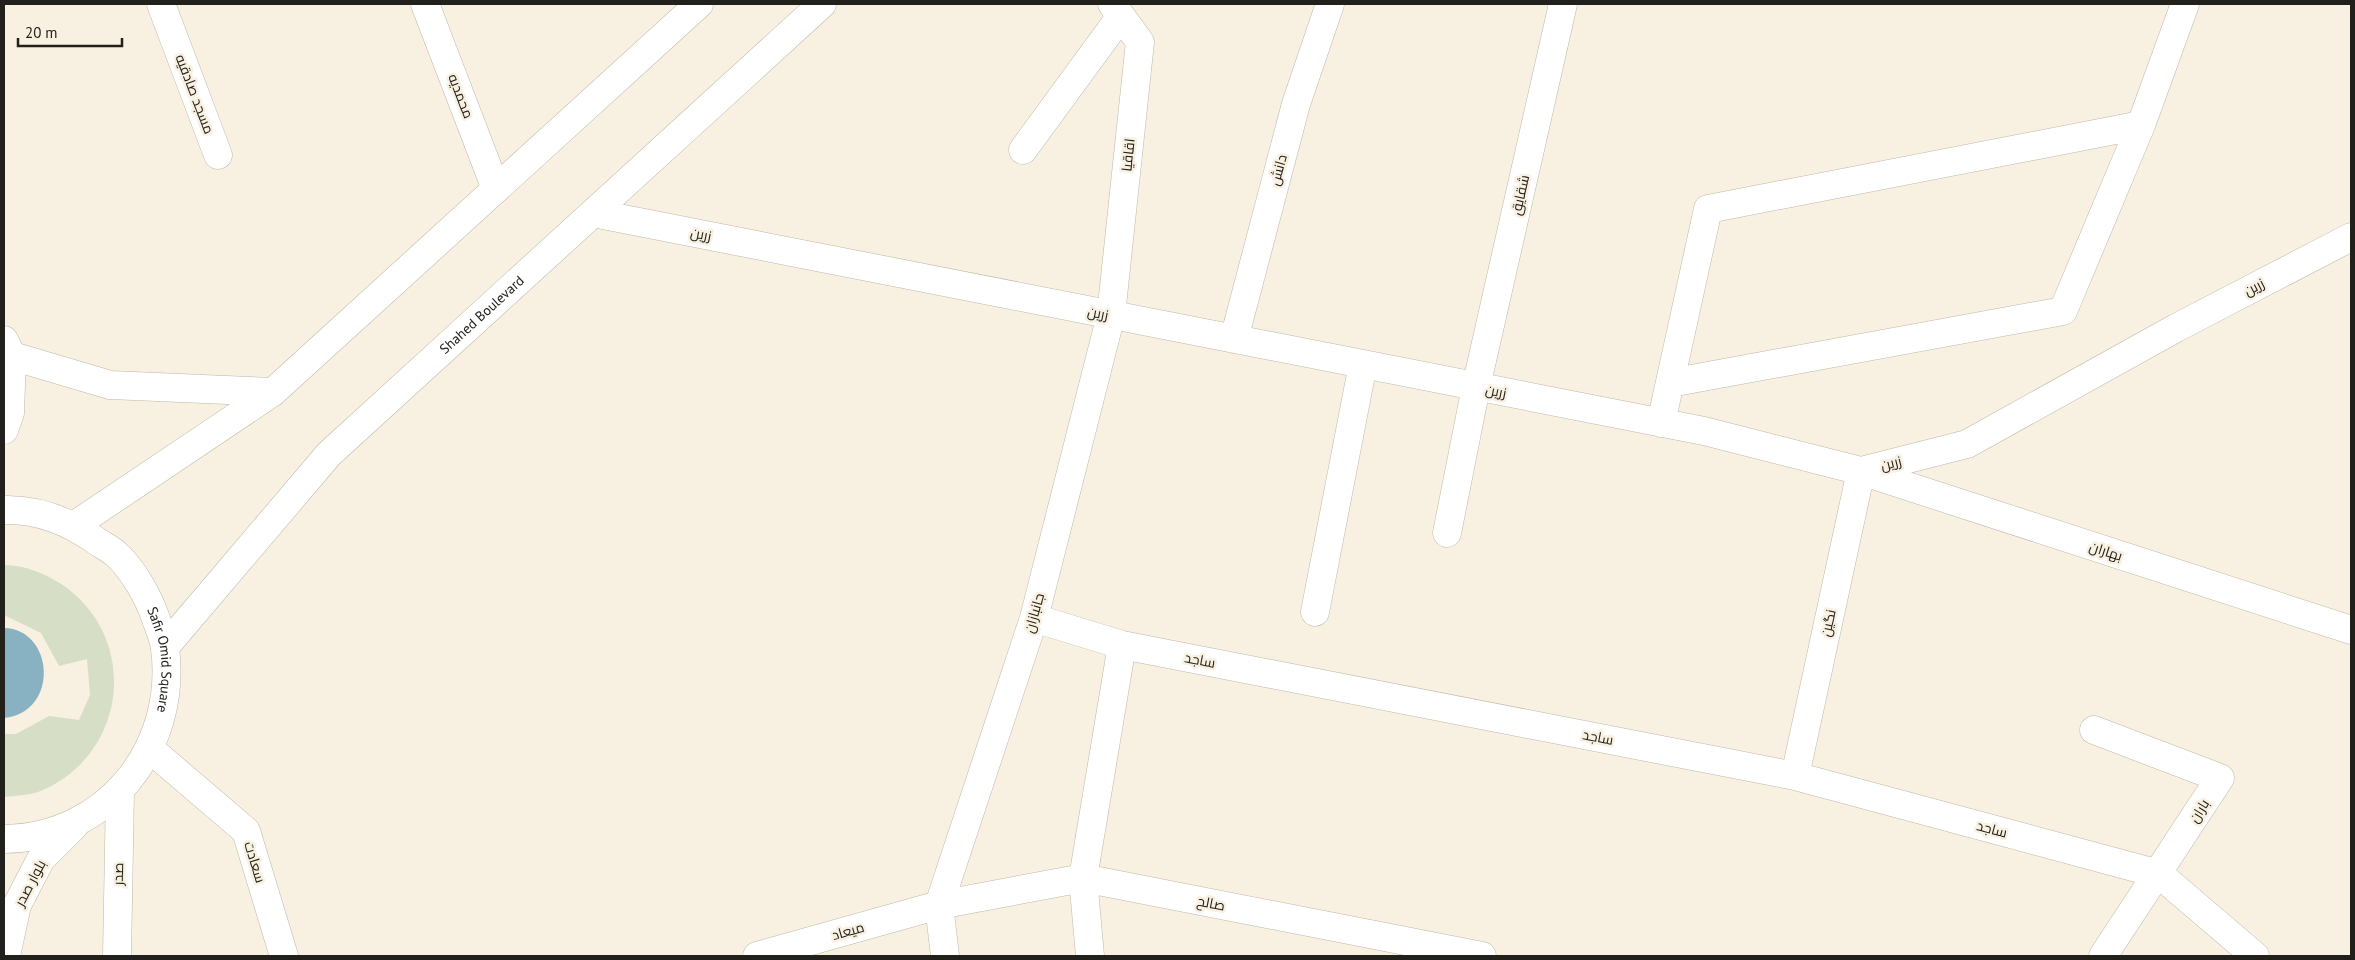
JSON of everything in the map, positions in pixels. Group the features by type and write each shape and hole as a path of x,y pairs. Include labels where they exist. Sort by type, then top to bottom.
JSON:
{"street":[{"name":"مسجد صادقیه","path":"161,4 218,155"},
{"name":"محمدیه","path":"425,4 496,189"},
{"path":"75,526 273,392 699,4"},
{"name":"Shahed Boulevard","path":"165,647 329,454 822,4"},
{"name":"دانش","path":"1234,339 1296,104 1330,4"},
{"name":"شقایق","path":"1447,533 1476,387 1563,4"},
{"path":"1670,383 2063,311 2141,125 2185,4"},
{"path":"1023,150 1116,10"},
{"name":"اقاقیا","path":"1111,315 1140,42 1116,10"},
{"path":"1661,423 1708,210 2141,125"},
{"name":"زرین","path":"593,213 1661,423 1861,471 1966,444 2176,328 2351,236"},
{"name":"جانبازان","path":"939,905 1034,618 1111,315"},
{"path":"4,430 10,413 8,348 110,385 273,392"},
{"path":"1315,612 1363,364"},
{"name":"بهاران","path":"1861,471 2351,630"},
{"name":"نگین","path":"1795,776 1861,471"},
{"name":"Safir Omid Square","path":"4,510 25,509 75,526 117,556 148,597 165,647 166,699 150,749 120,792 78,822 28,839 4,839"},
{"name":"ساجد","path":"1034,618 1122,645 1795,776 2159,874"},
{"path":"1090,956 1083,878 1122,645"},
{"name":"باران","path":"2094,730 2220,778 2104,956"},
{"name":"سعادت","path":"150,749 246,831 284,956"},
{"name":"صدر","path":"117,956 120,792"},
{"name":"بلوار صدر","path":"6,956 17,905 21,897 42,859 78,822"},
{"path":"2159,874 2255,956"},
{"name":"صالح","path":"939,905 1083,878 1482,956"},
{"path":"939,905 945,956"},
{"name":"میعاد","path":"757,956 939,905"}],"green space":[{"path":"4,565 21,567 53,579 67,588 91,611 106,639 113,668 113,698 105,727 90,754 67,776 38,792 4,797 4,734 16,734 49,716 79,720 90,695 87,659 59,666 41,633 4,615"}],"water":[{"path":"4,628 21,632 33,642 41,655 44,671 42,687 35,702 22,712 4,718"}]}
